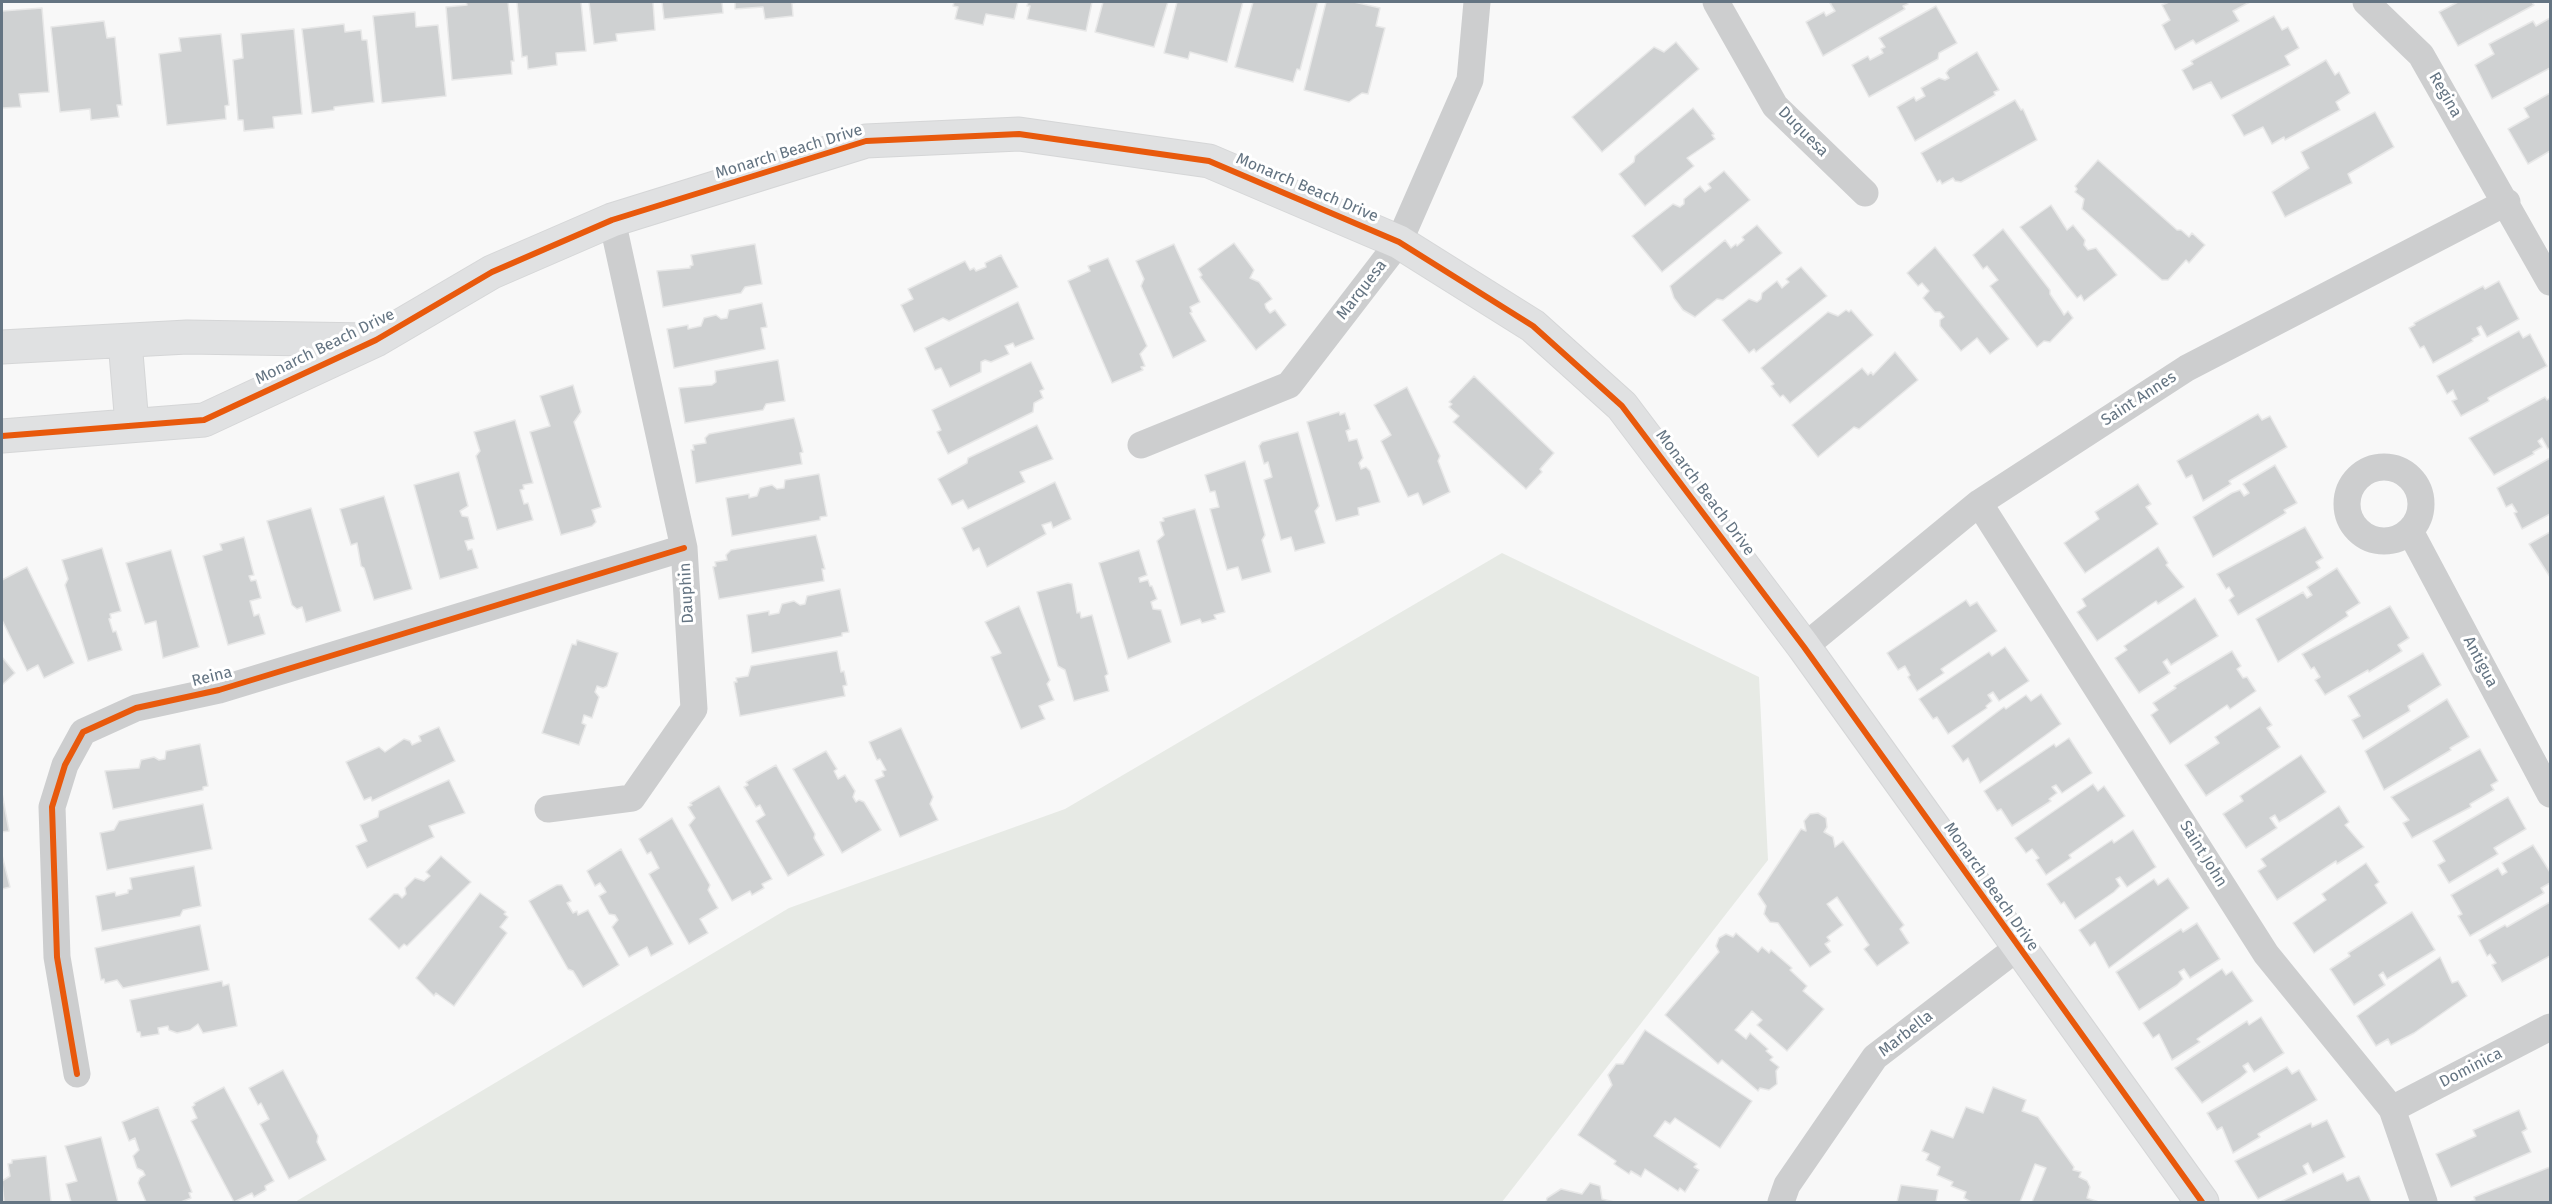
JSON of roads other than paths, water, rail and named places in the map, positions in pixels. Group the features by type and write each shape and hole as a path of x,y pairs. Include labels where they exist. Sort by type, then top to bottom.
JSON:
{"street":[{"name":"Marquesa","path":"1141,446 1289,385 1399,242 1470,80 1477,2"},
{"name":"Duquesa","path":"1716,2 1776,106 1865,193"},
{"name":"Regina","path":"2366,2 2421,55 2507,202 2550,282"},
{"name":"Monarch Beach Drive","path":"2,436 204,420 376,340 492,272 612,220 866,141 1019,134 1209,161 1399,242 1533,326 1622,406 1804,647 2017,948 2202,1203"},
{"name":"Saint Annes","path":"1804,647 1979,503 2187,368 2507,202"},
{"name":"Dauphin","path":"548,810 632,798 694,709 684,548 612,220"},
{"name":"Monarch Beach Drive","path":"2,347 187,337 376,340"},
{"path":"125,341 132,425"},
{"name":"Saint John","path":"1979,503 2266,954 2391,1109 2424,1203"},
{"name":"Antigua","path":"2410,531 2550,794"},
{"name":"Reina","path":"77,1074 57,957 52,807 65,765 83,732 136,708 219,690 684,548"},
{"name":"Marbella","path":"1781,1203 1787,1185 1875,1058 2017,948"},
{"name":"Dominica","path":"2391,1109 2550,1028"}]}
